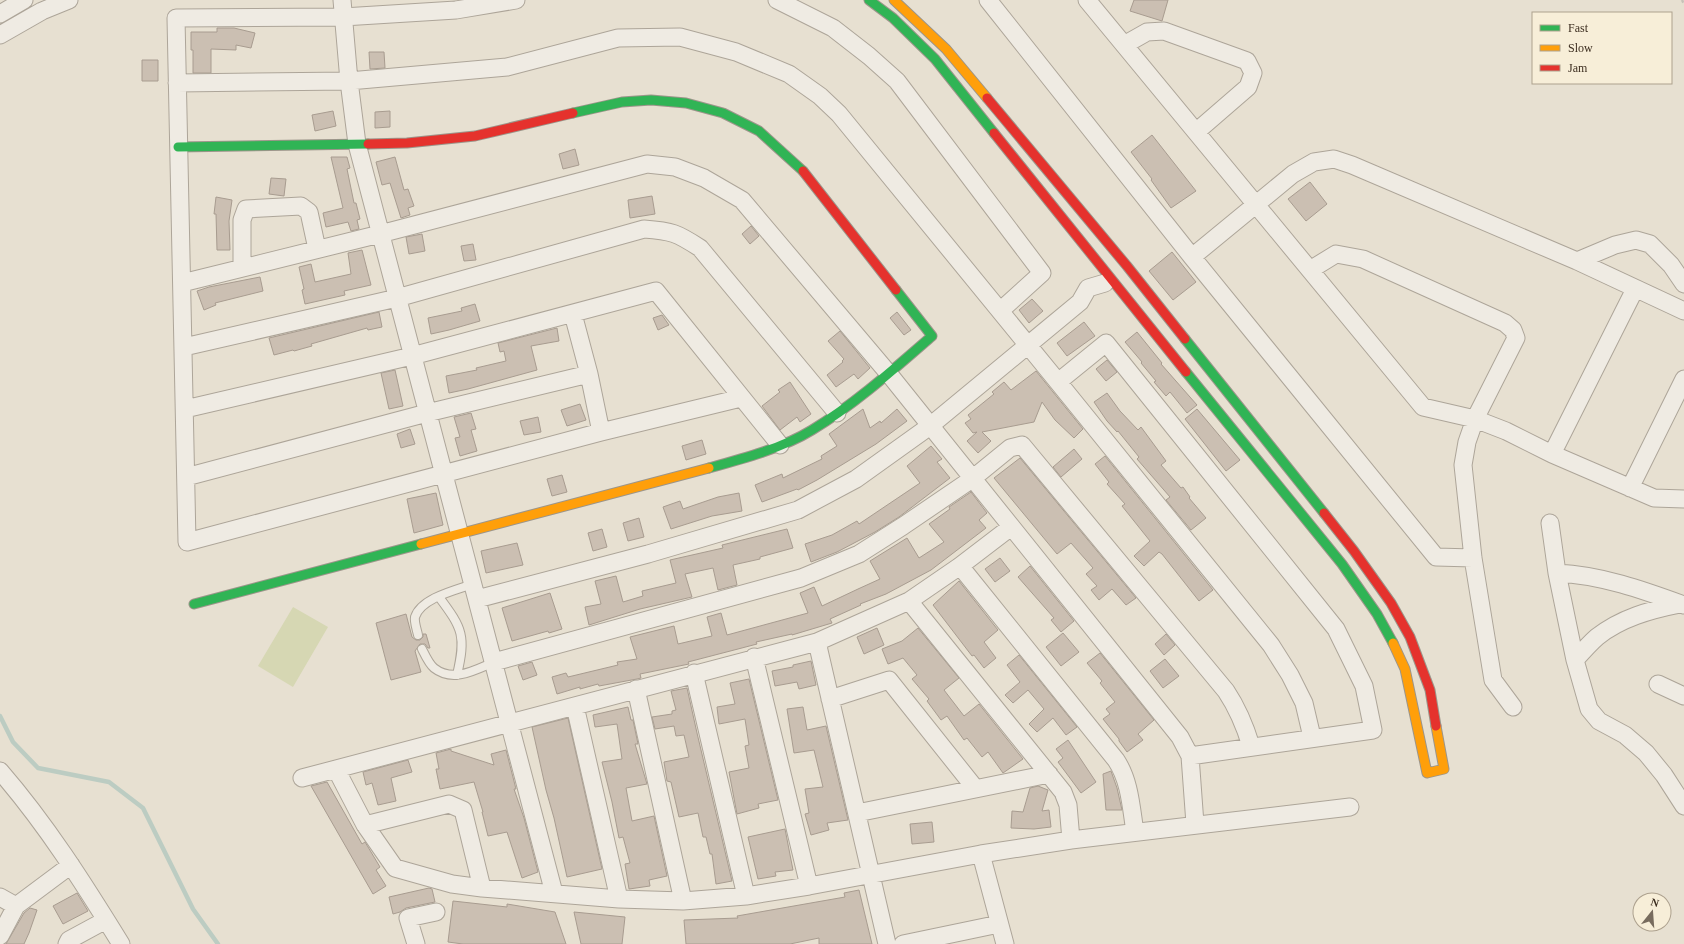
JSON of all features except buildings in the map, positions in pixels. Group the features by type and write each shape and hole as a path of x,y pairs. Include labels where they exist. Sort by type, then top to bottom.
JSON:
{"street":[{"path":"0,14 24,0"},
{"path":"0,35 42,11 69,0"},
{"path":"516,0 456,10 343,8 176,18 187,542 444,475 601,432 741,398"},
{"path":"777,0 833,28 869,56 897,81 1042,272 1000,311"},
{"path":"869,0 893,18 935,60 1108,281 1342,564 1376,614 1395,646 1405,669 1427,773 1444,769 1430,690 1410,637 1391,603 1354,552 1127,266 946,49 894,0"},
{"path":"988,0 1192,257 1436,557 1473,558"},
{"path":"1087,0 1424,407 1475,419 1506,431 1552,454 1654,498 1684,499"},
{"path":"343,8 349,81 357,144 554,893"},
{"path":"1124,45 1147,32 1164,30 1247,61 1253,73 1248,87 1196,132"},
{"path":"177,83 349,81 507,67 618,38 680,37 736,52 789,74 820,96 839,114 1271,646 1290,675 1304,703 1312,737"},
{"path":"178,147 407,143 475,136 622,102 651,100 686,103 723,113 759,131 802,170 932,336 889,374 811,431 746,458 460,535 194,604"},
{"path":"1192,257 1293,174 1314,162 1334,159 1358,167 1577,261 1684,311"},
{"path":"182,282 380,234 647,164 674,167 704,178 742,200 889,374 1180,737 1190,756 1195,824"},
{"path":"242,268 242,220 246,209 301,206 309,212 317,249"},
{"path":"184,348 397,298 644,228 666,230 679,234 700,248 837,413"},
{"path":"1577,261 1616,245 1636,240 1650,244 1671,265 1684,284"},
{"path":"1310,270 1336,254 1363,259 1505,323 1513,330 1516,338 1475,419 1467,442 1463,464 1473,558 1493,680 1513,707"},
{"path":"475,592 648,554 798,510 856,479 930,426 1080,302 1088,288 1108,281 1127,266"},
{"path":"1552,454 1635,289"},
{"path":"185,409 412,356 656,291 780,445"},
{"path":"573,314 589,374 601,432"},
{"path":"1058,382 1106,343 1336,630 1364,686 1373,730 1312,737 1190,756"},
{"path":"186,477 427,413 589,374"},
{"path":"1630,488 1684,379"},
{"path":"494,662 801,578 859,554 903,526 972,478 1010,448 1022,445 1226,691 1237,706 1244,722 1251,746"},
{"path":"1550,523 1557,573 1575,660 1590,709 1599,721 1625,735 1646,753 1664,775 1684,806"},
{"path":"302,778 754,657 817,642 909,601 960,566 1011,527"},
{"path":"960,566 1116,760 1127,782 1135,832"},
{"path":"1557,573 1579,574 1601,578 1683,604"},
{"path":"909,601 1063,792 1068,804 1071,840"},
{"path":"1575,660 1596,638 1616,624 1648,611 1683,604"},
{"path":"817,642 887,944"},
{"path":"754,657 809,886"},
{"path":"694,673 746,896"},
{"path":"830,699 890,680 975,788"},
{"path":"1658,684 1684,696"},
{"path":"636,689 684,901"},
{"path":"575,706 619,899"},
{"path":"336,769 365,825 395,868 452,884 482,888 619,899 684,901 746,896 809,886 981,854 1071,840 1195,824 1350,807"},
{"path":"0,771 22,797 72,865 121,944"},
{"path":"857,813 1049,774"},
{"path":"365,825 449,804 463,810 482,888"},
{"path":"981,854 1005,944"},
{"path":"0,936 16,906 72,865"},
{"path":"0,897 16,906"},
{"path":"416,944 408,918 436,912"},
{"path":"66,944 69,940 106,920"},
{"path":"903,944 999,924"}],"lane":[{"path":"418,636 415,618 420,608 430,600 439,597 475,592"},
{"path":"439,597 455,618 461,630 462,656 457,675"},
{"path":"422,649 433,667 445,674 457,675 470,672 494,662"}],"path":[{"path":"1682,0 1684,4"}],"green space":[{"path":"293,607 328,627 293,687 258,666"}],"waterway":[{"path":"0,716 13,742 38,768 109,782 143,808 193,909 218,944"}],"traffic: fast":[{"path":"869,0 893,18 935,59 994,133"},
{"path":"573,113 622,102 651,100 686,103 723,113 759,131 803,171"},
{"path":"178,147 368,144"},
{"path":"709,468 775,448 812,430 859,398 932,336 896,290"},
{"path":"1185,339 1324,513"},
{"path":"1186,372 1342,564 1377,614 1393,643"},
{"path":"194,604 421,544"}],"traffic: slow":[{"path":"894,0 946,49 987,98"},
{"path":"421,544 709,468"},
{"path":"1393,643 1405,669 1427,773 1444,769 1436,726"}],"traffic: jam":[{"path":"987,98 1127,266 1185,339"},
{"path":"368,144 407,143 475,136 573,113"},
{"path":"994,133 1186,372"},
{"path":"803,171 896,290"},
{"path":"1324,513 1354,551 1391,603 1410,637 1430,690 1436,726"}]}
